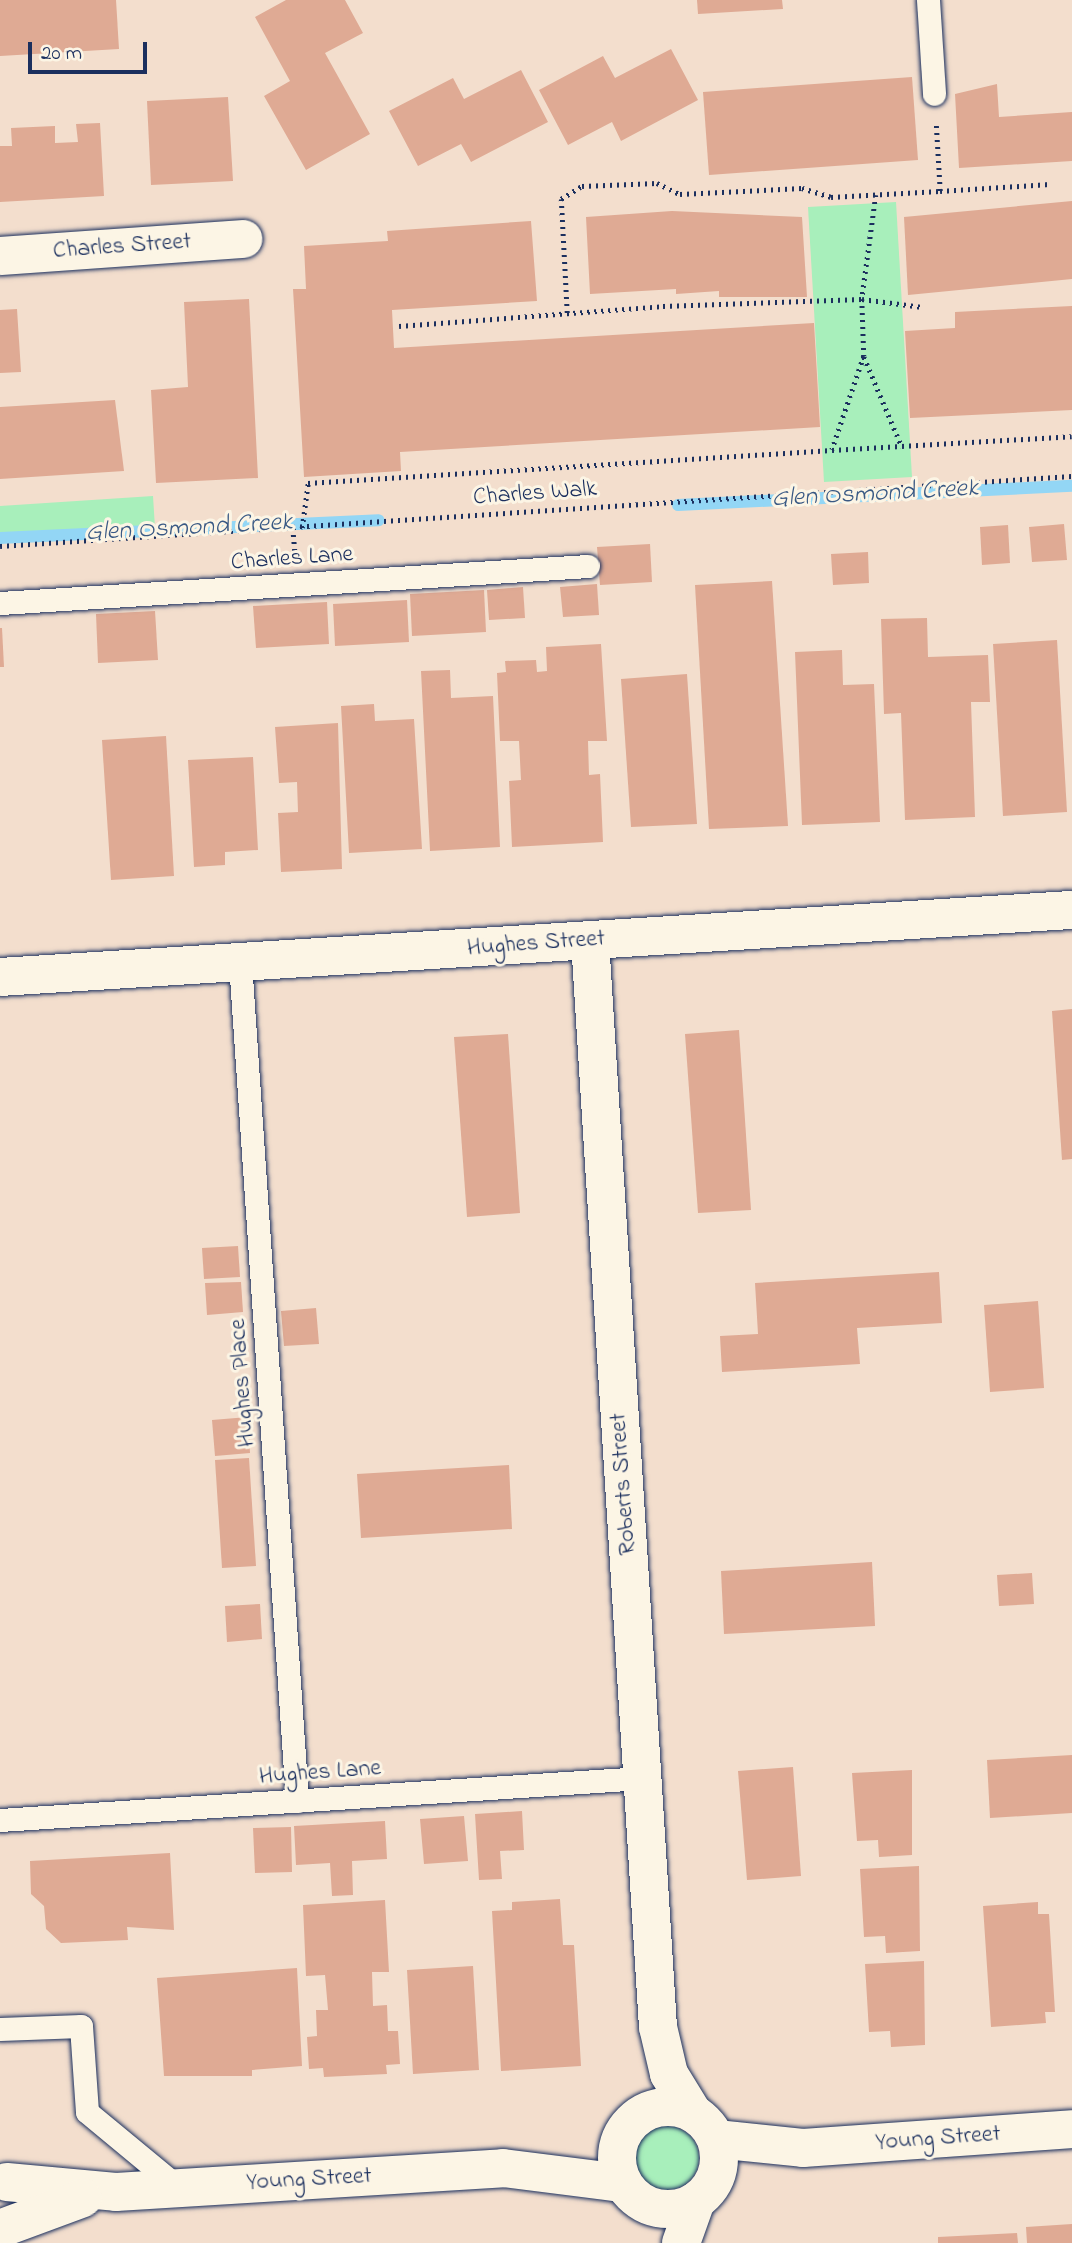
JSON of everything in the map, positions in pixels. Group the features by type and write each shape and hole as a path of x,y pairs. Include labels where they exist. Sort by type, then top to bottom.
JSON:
{"street":[{"name":"Charles Street","path":"0,256 243,239"},
{"name":"Hughes Street","path":"0,977 1072,911"},
{"name":"Roberts Street","path":"590,940 659,2027 669,2074 705,2157"},
{"name":"Roberts Street","path":"633,2124 659,2027"},
{"path":"661,2243 617,2160 633,2124 676,2107 705,2157 681,2243"},
{"name":"Young Street","path":"503,2168 633,2124"},
{"name":"Young Street","path":"705,2157 1072,2129"},
{"path":"634,2194 662,2209 705,2157"},
{"name":"Young Street","path":"4,2177 116,2192 503,2168 634,2194"},
{"path":"1,2229 9,2214 4,2177"},
{"name":"Young Street","path":"1,2229 116,2192"}],"lane":[{"path":"928,0 934,94"},
{"name":"Charles Lane","path":"0,603 588,566"},
{"name":"Hughes Place","path":"240,962 297,1801"},
{"name":"Hughes Lane","path":"0,1820 643,1778"},
{"path":"0,2029 81,2026 87,2112 179,2188"}],"path":[{"path":"934,94 940,191"},
{"path":"568,313 561,200 582,186 657,183 680,194 802,187 831,197 1050,184"},
{"path":"876,195 862,299 864,356 901,447"},
{"path":"398,326 568,313 862,299 922,307"},
{"path":"832,450 864,356"},
{"path":"302,528 307,483 1072,436"},
{"name":"Charles Walk","path":"0,547 1072,476"}],"green space":[{"path":"896,202 912,477 824,482 808,207"},
{"path":"153,496 155,528 0,536 0,506"},
{"path":"661,2126 673,2126 690,2135 697,2146 697,2170 690,2181 673,2190 661,2190 649,2185 640,2176 635,2164 635,2152 640,2140 649,2131"}],"building":[{"path":"0,0 116,0 119,49 0,56"},
{"path":"286,0 345,0 363,33 325,53 370,134 306,170 264,96 290,81 255,17"},
{"path":"697,0 782,0 783,9 698,14"},
{"path":"671,49 698,100 621,141 612,122 568,145 539,90 603,56 615,78"},
{"path":"521,70 548,122 471,162 461,144 418,166 389,111 453,78 464,99"},
{"path":"912,77 918,160 709,175 703,92"},
{"path":"997,84 999,117 1072,112 1072,161 959,168 955,94"},
{"path":"228,97 233,181 151,185 147,101"},
{"path":"100,123 104,196 0,202 0,146 12,146 11,128 55,126 55,143 78,142 76,124"},
{"path":"1072,201 1072,279 908,295 904,217"},
{"path":"672,211 802,217 807,297 719,297 719,291 676,294 676,289 590,294 586,217"},
{"path":"531,221 537,301 392,310 394,348 814,323 820,427 400,452 401,471 304,477 293,289 306,289 304,246 388,241 387,231"},
{"path":"249,299 258,478 156,483 151,390 188,387 184,302"},
{"path":"1072,306 1072,410 910,418 905,331 955,328 955,312"},
{"path":"17,309 21,372 0,373 0,310"},
{"path":"115,400 124,471 0,479 0,407"},
{"path":"1064,524 1067,560 1032,562 1029,527"},
{"path":"1008,525 1010,563 982,565 980,527"},
{"path":"650,544 652,582 600,585 597,547"},
{"path":"868,552 869,583 833,585 831,554"},
{"path":"772,581 788,826 709,829 695,585"},
{"path":"597,584 599,615 563,617 560,587"},
{"path":"523,587 525,618 489,620 487,590"},
{"path":"484,590 486,632 412,636 410,594"},
{"path":"407,600 409,642 335,646 333,604"},
{"path":"327,602 329,644 256,648 253,606"},
{"path":"155,611 158,660 98,663 96,614"},
{"path":"927,618 928,657 988,655 990,702 971,702 975,817 905,820 901,713 884,714 881,619"},
{"path":"2,628 4,667 0,667"},
{"path":"1057,640 1067,812 1003,816 993,644"},
{"path":"601,644 607,741 588,741 589,775 600,774 603,842 512,847 509,781 521,780 519,741 500,741 497,673 506,672 505,661 536,660 537,672 547,671 546,647"},
{"path":"842,650 843,685 874,684 880,822 802,825 795,652"},
{"path":"450,670 451,698 493,696 500,847 430,851 421,671"},
{"path":"687,674 697,824 631,827 621,679"},
{"path":"374,704 375,721 414,719 422,849 349,853 341,706"},
{"path":"338,723 342,869 281,872 278,813 298,812 297,782 279,783 275,727"},
{"path":"166,736 174,876 111,880 102,740"},
{"path":"253,757 258,850 225,852 225,865 194,867 188,760"},
{"path":"1072,1009 1072,1159 1062,1160 1052,1011"},
{"path":"739,1030 751,1210 698,1213 685,1034"},
{"path":"508,1034 520,1213 467,1217 454,1037"},
{"path":"238,1246 240,1277 204,1279 202,1248"},
{"path":"939,1272 942,1323 857,1328 860,1364 722,1372 720,1336 758,1334 755,1283"},
{"path":"241,1282 243,1312 207,1315 205,1283"},
{"path":"1038,1301 1044,1388 990,1392 984,1305"},
{"path":"316,1308 319,1344 284,1346 281,1311"},
{"path":"248,1417 250,1453 215,1456 212,1420"},
{"path":"249,1458 256,1566 222,1568 215,1460"},
{"path":"509,1465 512,1529 361,1538 357,1474"},
{"path":"872,1562 875,1626 724,1634 721,1571"},
{"path":"1032,1573 1034,1604 999,1606 997,1575"},
{"path":"260,1604 262,1639 227,1642 225,1606"},
{"path":"1072,1755 1072,1813 990,1818 987,1760"},
{"path":"793,1767 801,1876 747,1880 738,1771"},
{"path":"912,1770 912,1855 879,1857 878,1840 857,1841 852,1773"},
{"path":"522,1811 524,1850 500,1851 502,1879 479,1880 475,1814"},
{"path":"464,1816 468,1861 424,1864 420,1819"},
{"path":"385,1821 387,1859 352,1861 353,1895 332,1896 330,1863 296,1865 294,1826"},
{"path":"291,1827 292,1872 255,1873 253,1828"},
{"path":"170,1853 174,1930 127,1927 128,1940 61,1943 46,1929 44,1906 31,1894 30,1861"},
{"path":"919,1866 920,1951 886,1953 885,1936 864,1937 860,1869"},
{"path":"560,1899 563,1945 574,1945 581,2066 501,2071 492,1911 512,1910 512,1902"},
{"path":"385,1900 389,1972 372,1972 373,2006 387,2005 388,2031 398,2031 400,2064 386,2065 387,2074 324,2077 323,2068 309,2069 307,2037 317,2036 316,2010 328,2010 325,1975 306,1976 303,1905"},
{"path":"1038,1902 1038,1914 1049,1914 1055,2012 1045,2012 1046,2023 991,2027 983,1906"},
{"path":"924,1961 925,2045 891,2047 890,2031 869,2032 865,1964"},
{"path":"473,1966 479,2070 413,2074 407,1970"},
{"path":"297,1968 302,2066 252,2070 252,2076 164,2076 157,1978"},
{"path":"1072,2224 1072,2243 1027,2243 1026,2227"},
{"path":"1017,2233 1018,2243 938,2243 938,2237"}],"waterway":[{"name":"Glen Osmond Creek","path":"678,505 1072,486"},
{"name":"Glen Osmond Creek","path":"0,538 379,520"}]}
